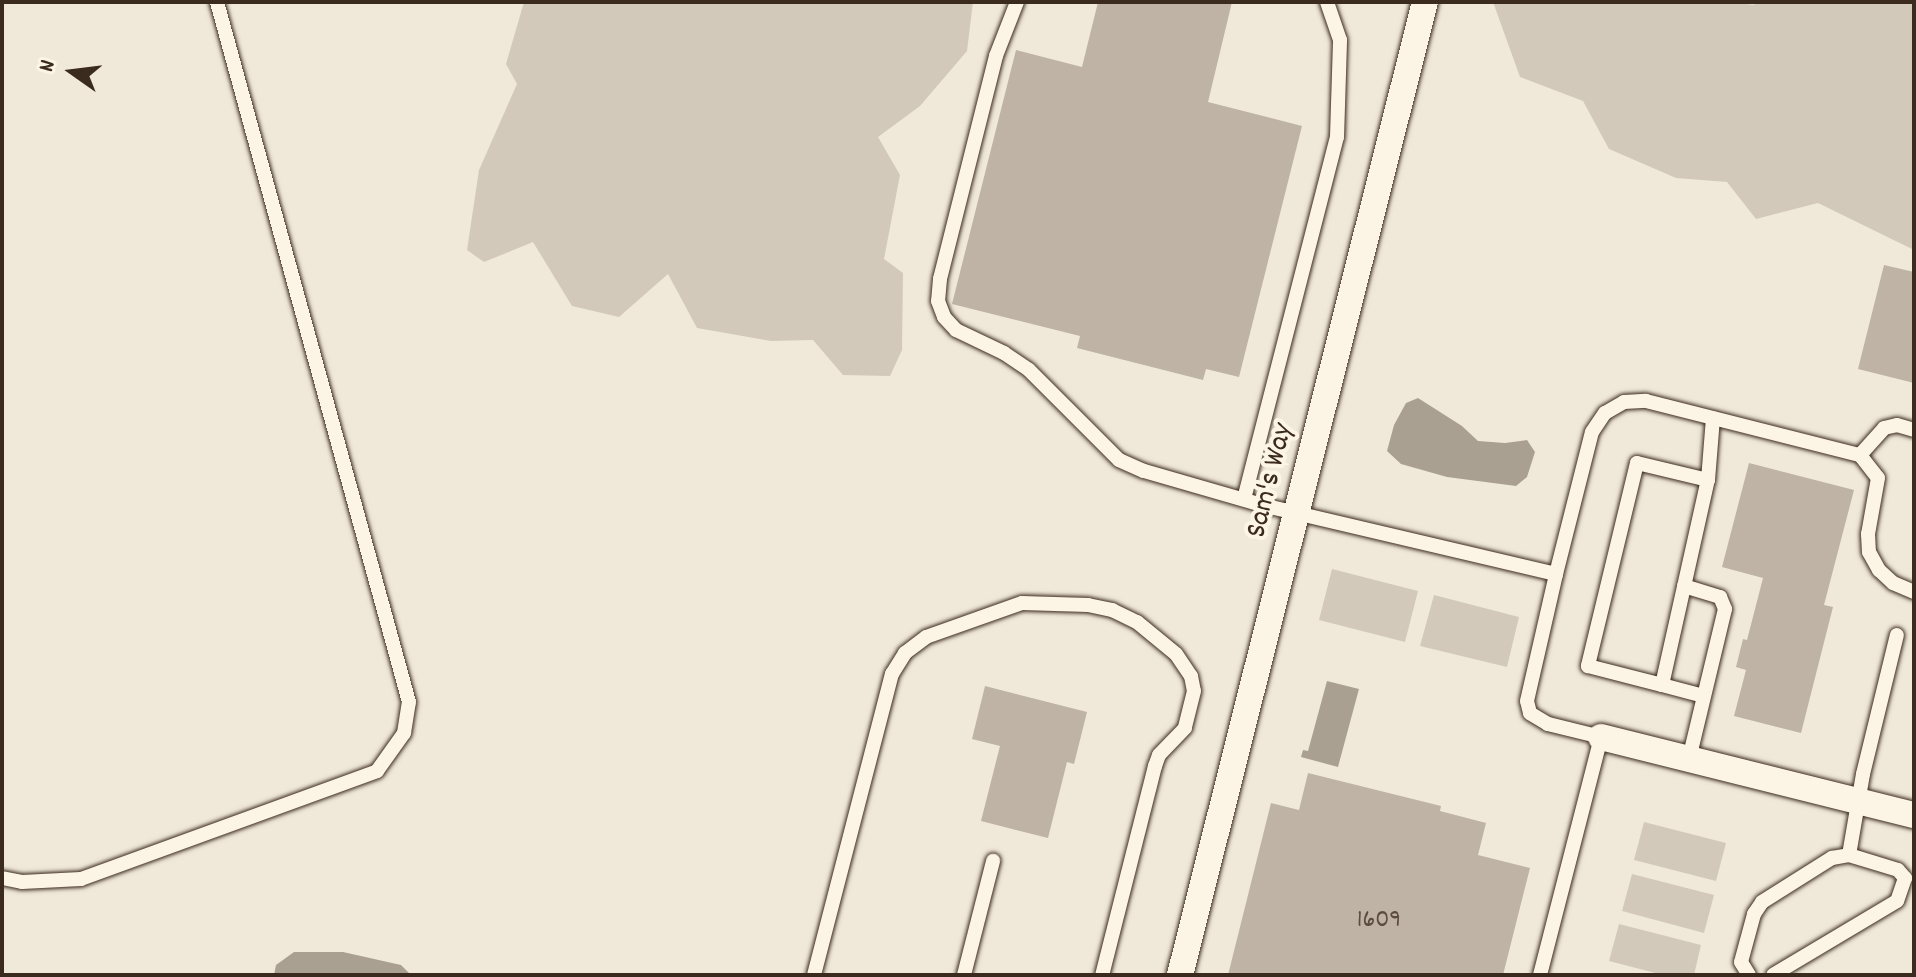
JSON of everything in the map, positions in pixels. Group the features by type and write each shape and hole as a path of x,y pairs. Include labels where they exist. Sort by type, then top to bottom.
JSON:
{"street":[{"name":"Sam's Way","path":"1180,975 1425,2"},
{"path":"1601,737 1914,815"}],"lane":[{"path":"2,878 22,882 81,879 377,771 404,733 409,702 217,2"},
{"path":"1017,2 996,56 940,279 938,301 944,317 956,330 1004,353 1029,370 1119,460 1144,471 1297,513 1556,574"},
{"path":"1244,499 1337,137 1340,40 1327,2"},
{"path":"1540,975 1601,737 1548,724 1530,713 1527,701 1592,432 1605,413 1624,402 1646,401 1860,455 1878,478 1868,534 1869,552 1879,570 1893,583 1914,592"},
{"path":"1662,685 1708,480 1713,418"},
{"path":"1860,455 1884,428 1897,425 1914,430"},
{"path":"1704,696 1588,666 1637,463 1708,480"},
{"path":"1684,586 1720,597 1725,609 1689,759"},
{"path":"814,975 892,674 905,653 926,637 1022,603 1088,605 1112,610 1137,622 1176,654 1191,676 1194,691 1185,728 1159,755 1155,766 1102,975"},
{"path":"1849,855 1863,774 1897,635"},
{"path":"1749,975 1741,962 1754,914 1762,902 1832,858 1849,855 1898,870 1905,878 1897,901 1773,975"},
{"path":"964,975 993,861"}],"shaded area":[{"path":"524,2 973,2 967,51 920,106 878,137 900,175 884,259 903,273 902,350 890,376 843,375 813,340 771,341 697,328 668,274 619,317 572,306 533,242 484,262 467,250 479,170 517,84 506,64"},
{"path":"1493,2 1732,2 1754,5 1755,2 1914,2 1914,250 1818,203 1756,219 1727,182 1676,178 1609,149 1583,101 1520,77"},
{"path":"1418,398 1462,426 1478,441 1505,443 1527,440 1535,452 1527,477 1516,486 1447,477 1401,464 1387,451 1394,425 1406,403"},
{"path":"1332,569 1418,591 1405,642 1319,620"},
{"path":"1434,595 1519,617 1507,667 1420,646"},
{"path":"1327,681 1359,689 1338,767 1301,757 1303,750 1308,751"},
{"path":"1644,822 1726,843 1716,881 1634,860"},
{"path":"1632,874 1714,895 1704,933 1622,911"},
{"path":"1619,924 1701,945 1694,975 1663,975 1609,961"},
{"path":"294,952 343,952 401,965 411,975 274,975 276,965"}],"building":[{"path":"1098,2 1232,2 1208,102 1302,126 1239,377 1206,369 1203,380 1077,348 1080,336 952,304 1016,50 1082,67"},
{"path":"1884,265 1914,272 1914,383 1858,369"},
{"path":"1749,463 1854,490 1824,605 1833,607 1801,733 1734,716 1746,670 1736,667 1743,639 1747,640 1763,578 1722,567"},
{"path":"985,686 1087,712 1074,764 1067,762 1048,838 981,821 1000,746 972,739"},
{"path":"1308,773 1441,806 1440,811 1486,823 1478,855 1530,868 1503,975 1228,975 1271,803 1299,810"}]}
